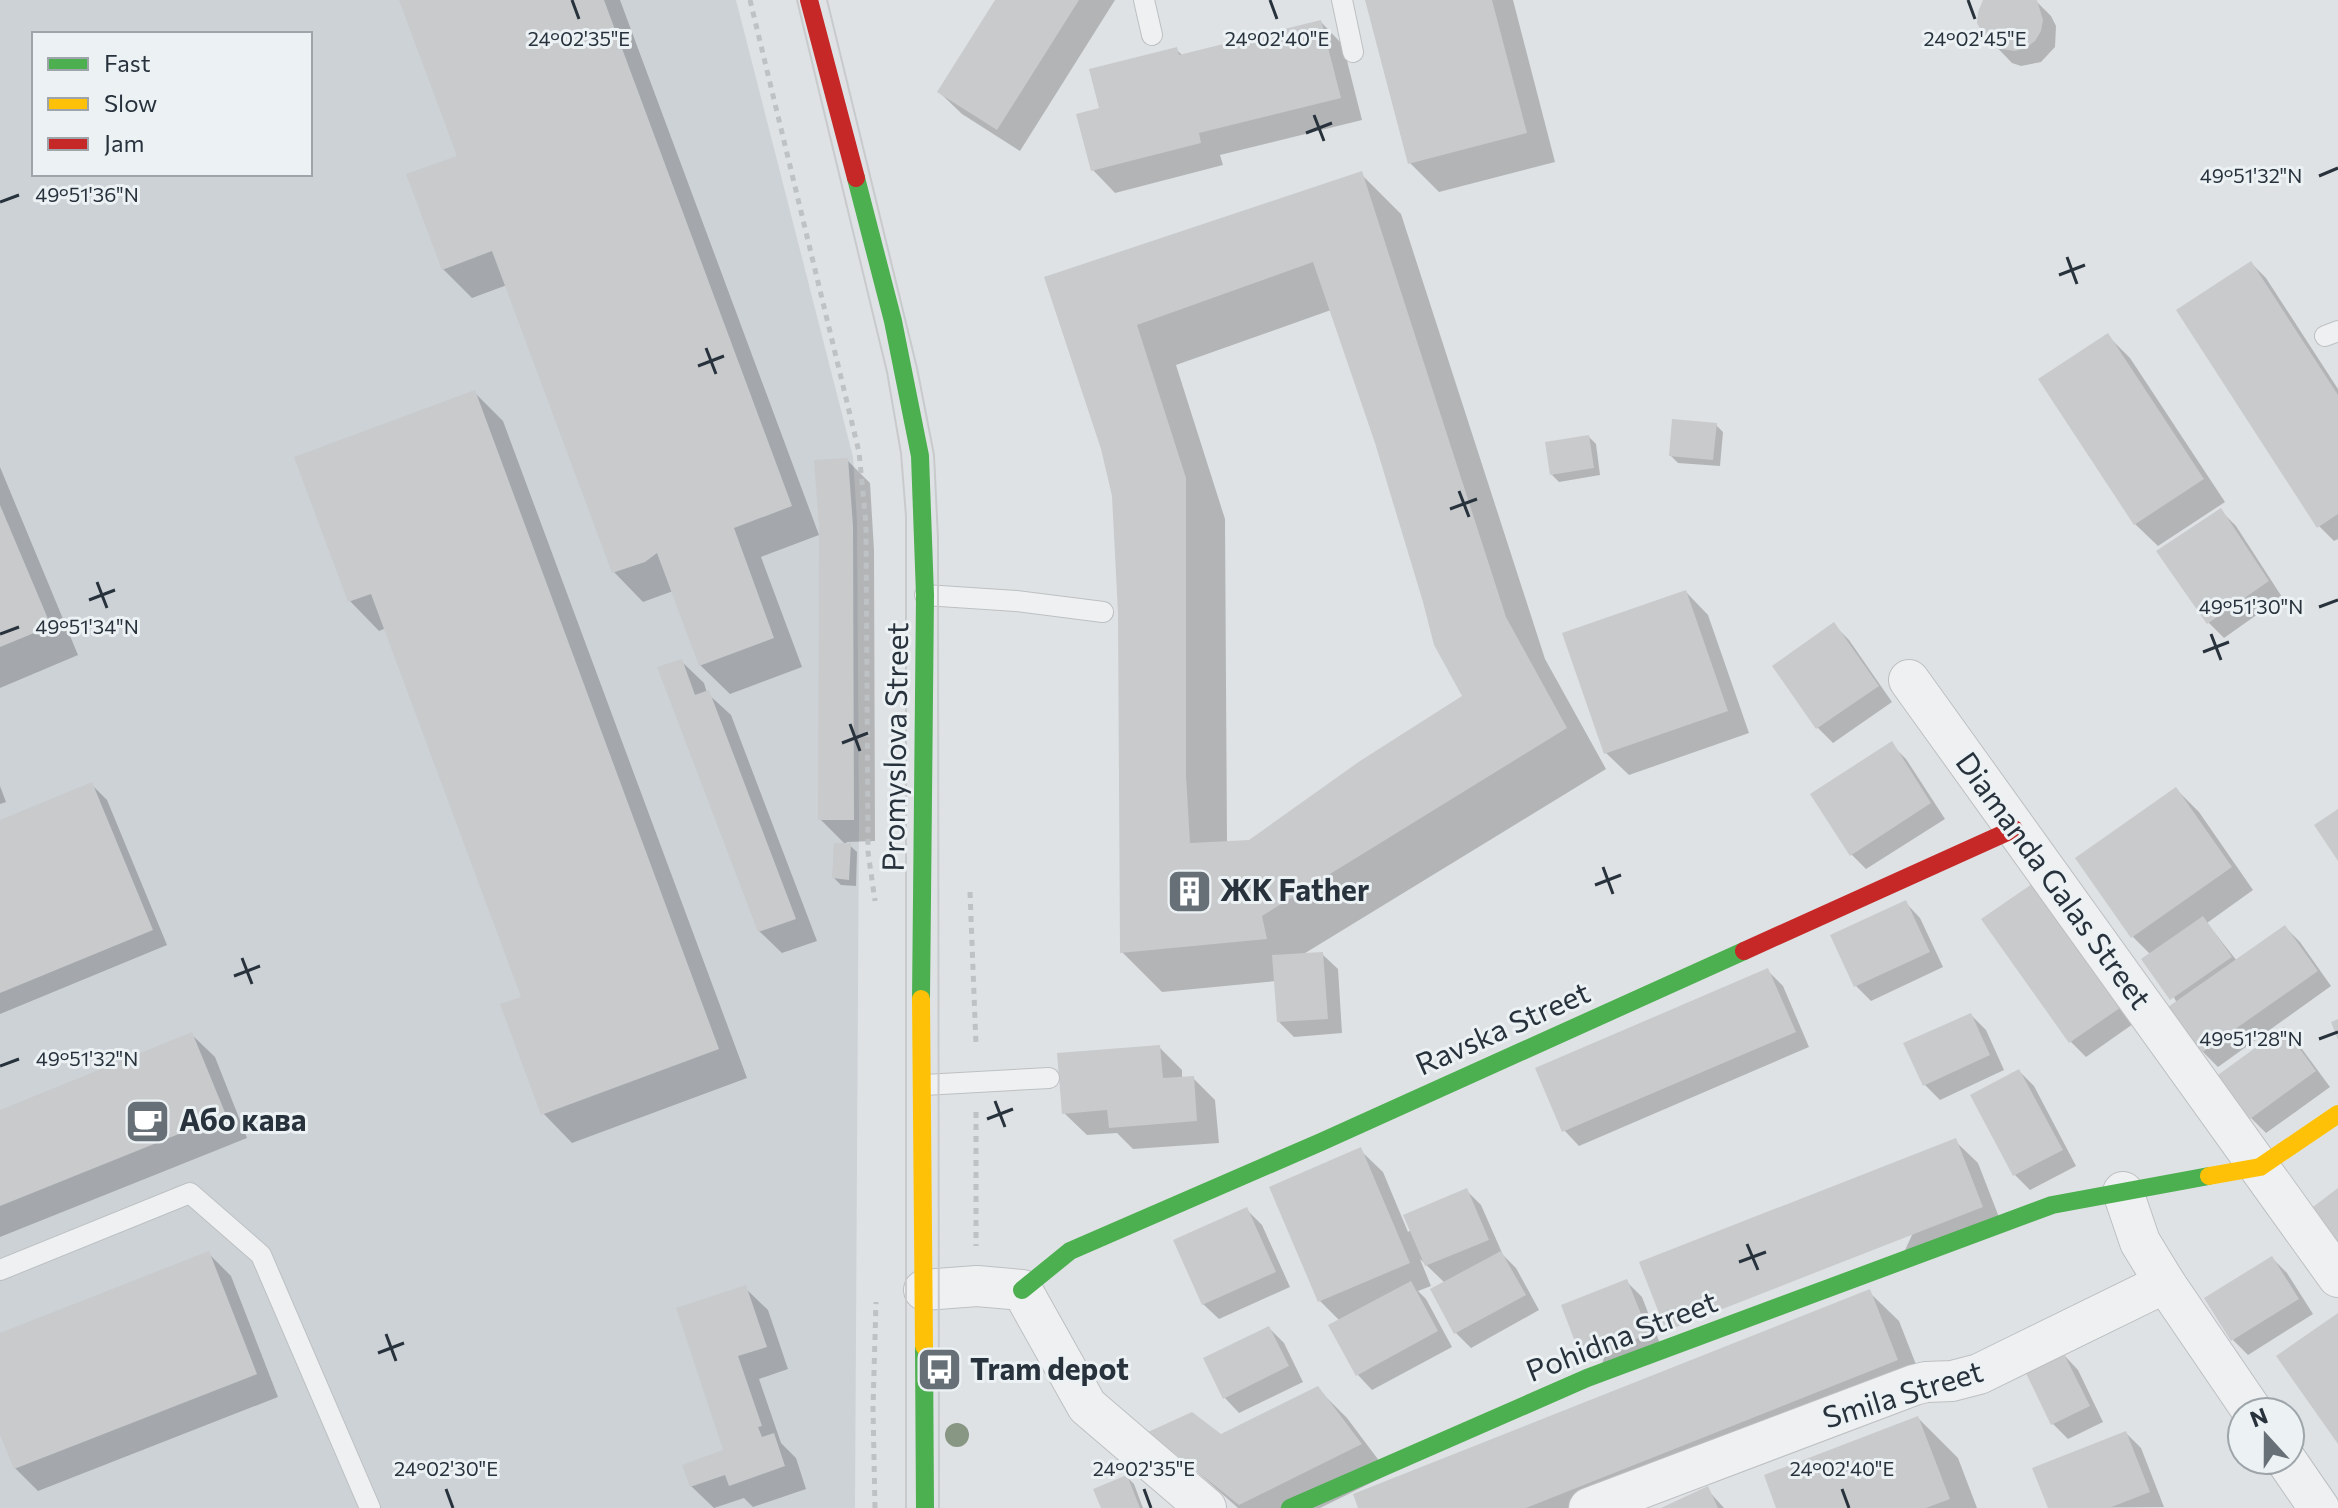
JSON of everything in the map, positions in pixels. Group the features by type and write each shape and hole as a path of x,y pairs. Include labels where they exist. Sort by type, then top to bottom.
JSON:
{"street":[{"name":"Promyslova Street","path":"809,0 893,321 920,456 925,595 921,973 925,1508"},
{"name":"Diamanda Galas Street","path":"1909,680 2338,1277"},
{"name":"Ravska Street","path":"1022,1290 1070,1251 2014,829"},
{"path":"2260,1167 2338,1114"},
{"name":"Pohidna Street","path":"1290,1508 1587,1378 2052,1205 2260,1167"},
{"path":"2123,1192 2140,1242 2242,1396"},
{"name":"Smila Street","path":"1589,1508 1914,1385 1979,1374 2165,1283"},
{"path":"924,1290 977,1286 1022,1290 1087,1406 1206,1508"},
{"path":"2297,1476 2319,1508"}],"lane":[{"path":"1144,0 1152,35"},
{"path":"1342,0 1353,52"},
{"path":"925,595 1016,601 1103,612"},
{"path":"924,1085 1049,1078"},
{"path":"0,1270 190,1193 261,1255 370,1508"}],"path":[{"path":"750,0 859,452 866,524 868,852 876,913"},
{"path":"976,1110 976,1255"},
{"path":"875,1508 876,1301"}],"shaded area":[{"path":"0,0 736,0 853,457 857,521 859,818 855,1508 0,1508"}],"building":[{"path":"399,0 604,0 792,506 734,528 774,638 699,666 657,553 645,562 612,573 492,251 442,270 406,174 457,156"},
{"path":"995,0 1079,0 997,130 937,92"},
{"path":"1365,0 1492,0 1527,133 1408,164"},
{"path":"1983,0 2037,0 2043,20 2035,41 2015,51 1995,48 1986,41 1977,23"},
{"path":"1321,20 1341,98 1199,133 1201,143 1091,171 1076,114 1099,108 1089,69 1177,47 1179,55"},
{"path":"1362,171 1506,617 1567,728 1262,916 1267,939 1120,953 1118,613 1112,496 1101,449 1044,277","holes":["1313,262 1375,443 1434,645 1462,696 1360,761 1249,840 1190,843 1186,775 1186,478 1137,325"]},
{"path":"2251,261 2338,395 2338,514 2317,528 2176,310"},
{"path":"2108,333 2204,479 2134,525 2038,379"},
{"path":"475,390 719,1049 541,1115 500,1004 521,997 371,594 348,602 294,457"},
{"path":"1672,419 1717,423 1713,460 1669,456"},
{"path":"1589,435 1594,468 1550,475 1545,442"},
{"path":"848,458 853,526 854,820 818,820 819,526 814,460"},
{"path":"0,505 51,626 0,647"},
{"path":"2221,508 2269,581 2207,624 2156,551"},
{"path":"1686,590 1728,711 1604,754 1562,633"},
{"path":"1834,622 1879,686 1816,729 1772,666"},
{"path":"682,659 695,695 709,690 796,919 758,932 657,667"},
{"path":"1892,741 1931,803 1850,856 1810,794"},
{"path":"92,782 153,930 0,993 0,820"},
{"path":"2176,787 2232,867 2131,938 2075,858"},
{"path":"2338,809 2338,861 2314,825"},
{"path":"834,843 851,843 849,880 832,878"},
{"path":"2032,884 2120,1008 2069,1043 1981,919"},
{"path":"1906,900 1930,952 1854,987 1830,935"},
{"path":"2203,916 2232,957 2170,1000 2141,959"},
{"path":"2285,925 2318,971 2201,1053 2168,1007"},
{"path":"1323,952 1328,1019 1277,1022 1272,955"},
{"path":"1768,968 1796,1032 1562,1132 1535,1068"},
{"path":"1971,1013 1990,1055 1923,1086 1903,1043"},
{"path":"2338,1019 2338,1040 2331,1022"},
{"path":"2284,1027 2316,1071 2250,1119 2218,1075"},
{"path":"192,1032 226,1115 0,1206 0,1110"},
{"path":"1160,1045 1163,1078 1194,1076 1197,1121 1109,1128 1107,1110 1062,1114 1057,1053"},
{"path":"2019,1069 2063,1150 2013,1176 1970,1095"},
{"path":"1956,1138 1983,1207 1666,1331 1639,1262"},
{"path":"1361,1147 1410,1263 1318,1302 1269,1187"},
{"path":"1467,1188 1489,1240 1425,1266 1403,1215"},
{"path":"2338,1188 2338,1248 2309,1210"},
{"path":"1247,1207 1276,1272 1202,1305 1173,1240"},
{"path":"209,1251 257,1374 14,1469 0,1435 0,1333"},
{"path":"1501,1251 1526,1295 1454,1334 1430,1289"},
{"path":"2272,1256 2299,1299 2231,1341 2204,1298"},
{"path":"1627,1279 1649,1334 1582,1360 1561,1305"},
{"path":"1411,1281 1438,1331 1356,1376 1328,1325"},
{"path":"746,1285 767,1347 738,1356 762,1426 758,1427 762,1437 774,1433 785,1466 729,1486 725,1475 690,1487 682,1465 723,1450 676,1308"},
{"path":"1870,1289 1898,1360 1526,1508 1358,1508 1353,1494"},
{"path":"2338,1313 2338,1444 2306,1396 2276,1356"},
{"path":"1269,1326 1289,1366 1223,1399 1203,1358"},
{"path":"2063,1352 2090,1406 2051,1425 2025,1371"},
{"path":"1318,1386 1362,1444 1239,1505 1148,1432 1192,1412 1221,1434"},
{"path":"1918,1416 1950,1499 1926,1508 1776,1508 1764,1475"},
{"path":"2126,1431 2150,1492 2109,1508 2048,1508 2032,1468"},
{"path":"1127,1475 1140,1508 1101,1508 1093,1489"},
{"path":"1708,1486 1718,1508 1661,1508"}],"tram line":[{"path":"797,0 887,372 901,453 906,516 906,1508"},
{"path":"827,0 917,368 934,455 938,538 939,1508"}],"traffic: fast":[{"path":"856,178 893,321 920,456 925,595 921,999"},
{"path":"1022,1290 1070,1251 1321,1142 1744,951"},
{"path":"1290,1508 1587,1378 2052,1205 2209,1176"},
{"path":"924,1346 925,1508"}],"traffic: slow":[{"path":"921,999 924,1346"},
{"path":"2209,1176 2260,1167 2338,1114"}],"traffic: jam":[{"path":"809,0 856,178"},
{"path":"1744,951 2014,829"}],"place":[{"name":"ЖК Father","path":"1189,891"},
{"name":"Або кава","path":"148,1121"},
{"name":"Tram depot","path":"939,1370"}]}
